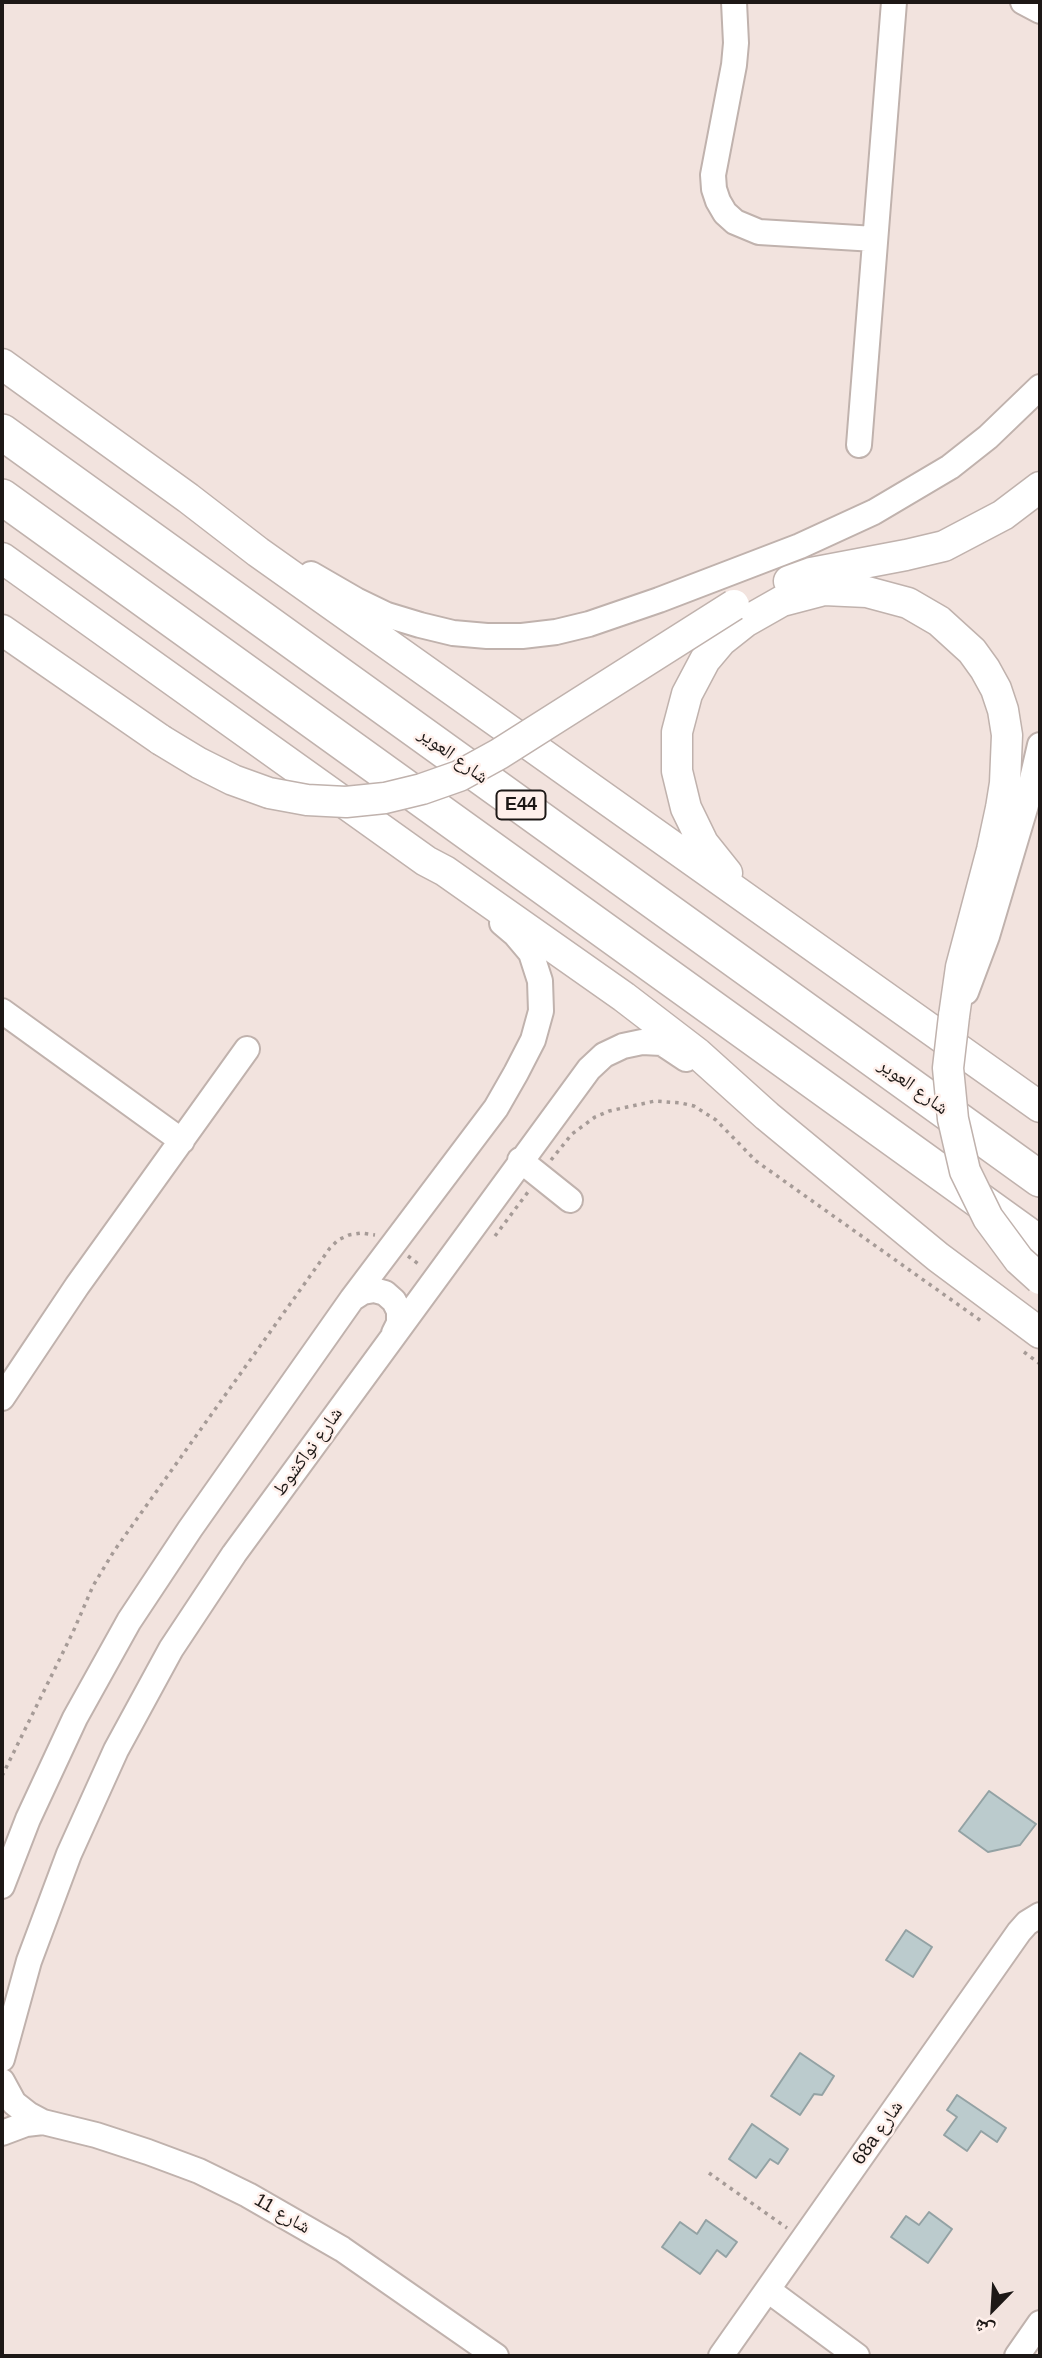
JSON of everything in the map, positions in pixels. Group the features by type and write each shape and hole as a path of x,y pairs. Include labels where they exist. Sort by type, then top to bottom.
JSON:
{"highway":[{"name":"شارع العوير","path":"2,432 1040,1179"},
{"name":"E44","path":"2,497 1040,1244"}],"main road":[{"path":"2,364 270,560 1040,1107"},
{"path":"2,630 199,764 269,793 307,800 346,802 385,798 458,776 499,754 734,605 811,573 944,546 1003,515 1040,487"},
{"path":"2,558 426,861 624,997 697,1054 767,1116 938,1256 1031,1342"},
{"path":"793,931 728,873 703,843 686,808 677,771 677,732 687,694 705,660 720,641 744,622 782,601 824,590 867,592 908,603 939,621 972,651 996,689 1003,710 1007,735 1005,783 992,850 961,967 948,1068 953,1119 965,1171 988,1218 1019,1260 1040,1279"}],"street":[{"path":"734,2 734,65 713,176 714,189 725,213 735,222 759,232 875,239"},
{"path":"859,445 894,2"},
{"path":"1023,2 1040,11"},
{"path":"188,498 324,583 387,615 453,633 487,636 556,632 589,624 659,600 800,546 874,512 950,467 988,437 1040,387"},
{"path":"954,1016 987,936 1026,805 1040,745"},
{"path":"2,1886 28,1819 75,1718 129,1621 190,1529 352,1299 496,1108 533,1040 541,1011 540,981 531,953 515,934 426,861"},
{"path":"2,1011 182,1141"},
{"name":"شارع نواكشوط","path":"2,2059 29,1961 69,1854 116,1750 171,1649 234,1553 589,1069 604,1055 623,1046 642,1042 662,1043 767,1116"},
{"path":"2,1398 77,1286 247,1049"},
{"path":"520,1160 570,1200"},
{"path":"352,1299 363,1292 374,1290 385,1293 394,1301 399,1311 399,1323 394,1334"},
{"name":"68a شارع","path":"721,2356 1019,1932 1040,1915"},
{"name":"شارع 11","path":"2,2081 14,2103 43,2122 148,2151 248,2195 342,2249 496,2356"},
{"name":"شارع 11","path":"2,2133 26,2123 43,2122"},
{"path":"768,2290 857,2356"},
{"path":"1017,2356 1040,2323"}],"path":[{"path":"493,1238 572,1134 595,1117 624,1106 655,1101 681,1103 694,1106 716,1120 755,1161 987,1325"},
{"path":"2,1776 74,1633 103,1568 330,1248 349,1235 361,1233 383,1238 436,1276"},
{"path":"1031,1342 1040,1364"},
{"path":"709,2173 803,2240"}],"building":[{"path":"989,1791 1036,1824 1020,1845 988,1852 959,1831"},
{"path":"906,1930 932,1947 913,1977 886,1960"},
{"path":"800,2053 834,2076 822,2095 814,2094 800,2115 771,2096"},
{"path":"957,2095 1006,2128 997,2142 981,2131 967,2151 944,2135 957,2117 947,2110"},
{"path":"752,2124 788,2149 778,2164 770,2159 756,2178 729,2159"},
{"path":"929,2212 952,2229 928,2263 891,2237 906,2216 919,2225"},
{"path":"706,2220 737,2242 726,2257 717,2250 700,2274 662,2247 680,2222 697,2234"}]}
